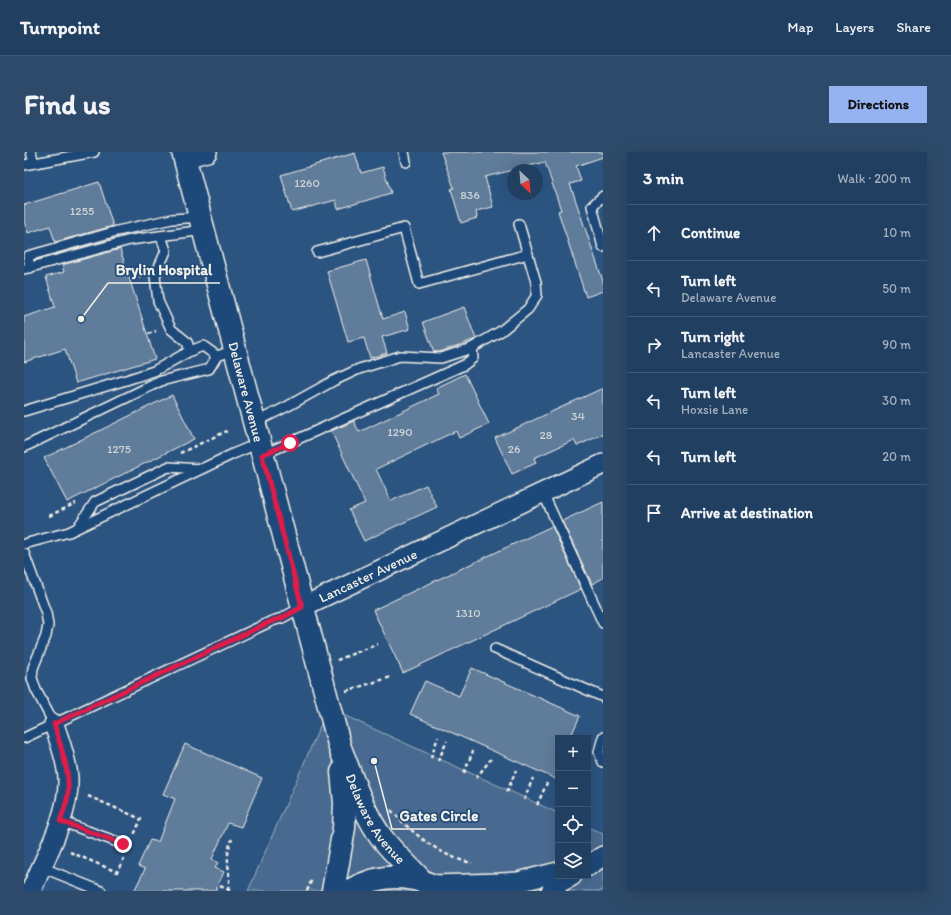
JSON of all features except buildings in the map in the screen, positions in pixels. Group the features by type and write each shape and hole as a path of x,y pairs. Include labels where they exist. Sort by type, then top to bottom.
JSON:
{"main road":[{"name":"Delaware Avenue","path":"184,155 202,224 226,353 259,440 340,748 361,799 382,839 411,868 433,885"},
{"name":"Delaware Avenue","path":"333,891 340,857 345,803 340,748"},
{"path":"349,891 369,881 387,877 405,877 433,885"}],"street":[{"path":"184,155 207,152"},
{"name":"Lancaster Avenue","path":"302,607 603,464"},
{"path":"31,891 60,821 67,799 68,777 64,755 54,724"},
{"path":"591,860 603,856"},
{"path":"591,864 603,856"},
{"path":"433,885 500,884 518,882 555,873"},
{"path":"551,891 566,879"}],"lane":[{"path":"31,152 34,163"},
{"path":"24,165 94,152"},
{"path":"404,152 406,162"},
{"path":"603,196 592,206 603,246"},
{"path":"172,219 202,224 161,236 130,240 27,269 28,256 116,231 172,219"},
{"path":"259,440 288,406 333,381 359,369 400,356 442,358 472,348 501,331 528,309 537,294 536,282 519,224"},
{"path":"317,252 404,228 419,284 528,254"},
{"path":"161,236 166,251 155,276 158,301 171,329 187,342 190,351"},
{"path":"24,411 154,371 190,351 203,346 226,353 210,369 161,381 24,447"},
{"path":"24,544 69,532 202,469 259,440 464,365 473,358 472,348"},
{"path":"77,528 96,502 168,467 202,469"},
{"path":"543,493 599,602 603,623"},
{"path":"24,553 46,613 48,625 46,636 33,668 32,678 36,690 54,724"},
{"name":"Lancaster Avenue","path":"24,738 272,621 282,618 302,607"},
{"path":"495,649 603,698"},
{"path":"603,737 599,752 603,762"},
{"path":"60,821 123,844"},
{"path":"42,867 101,891"}],"path":[{"path":"336,661 378,644"},
{"path":"345,692 391,677"},
{"path":"430,758 438,737"},
{"path":"438,761 447,741"},
{"path":"464,773 473,751"},
{"path":"476,778 490,759"},
{"path":"507,792 516,770"},
{"path":"524,800 534,778"},
{"path":"537,805 547,783"},
{"path":"88,796 141,820"},
{"path":"388,807 403,824 425,842 462,861 477,864"},
{"path":"220,886 229,890 227,859 228,849 232,839"},
{"path":"70,852 117,872"}],"shaded area":[{"path":"328,708 555,812 555,879 591,879 591,828 603,834 603,891 248,891"}],"place":[{"name":"Brylin Hospital","path":"81,319"},
{"name":"Gates Circle","path":"374,761"}],"route":[{"path":"123,844 60,821 67,799 68,777 64,755 54,724 272,621 282,618 302,607 262,455 290,443"}]}
